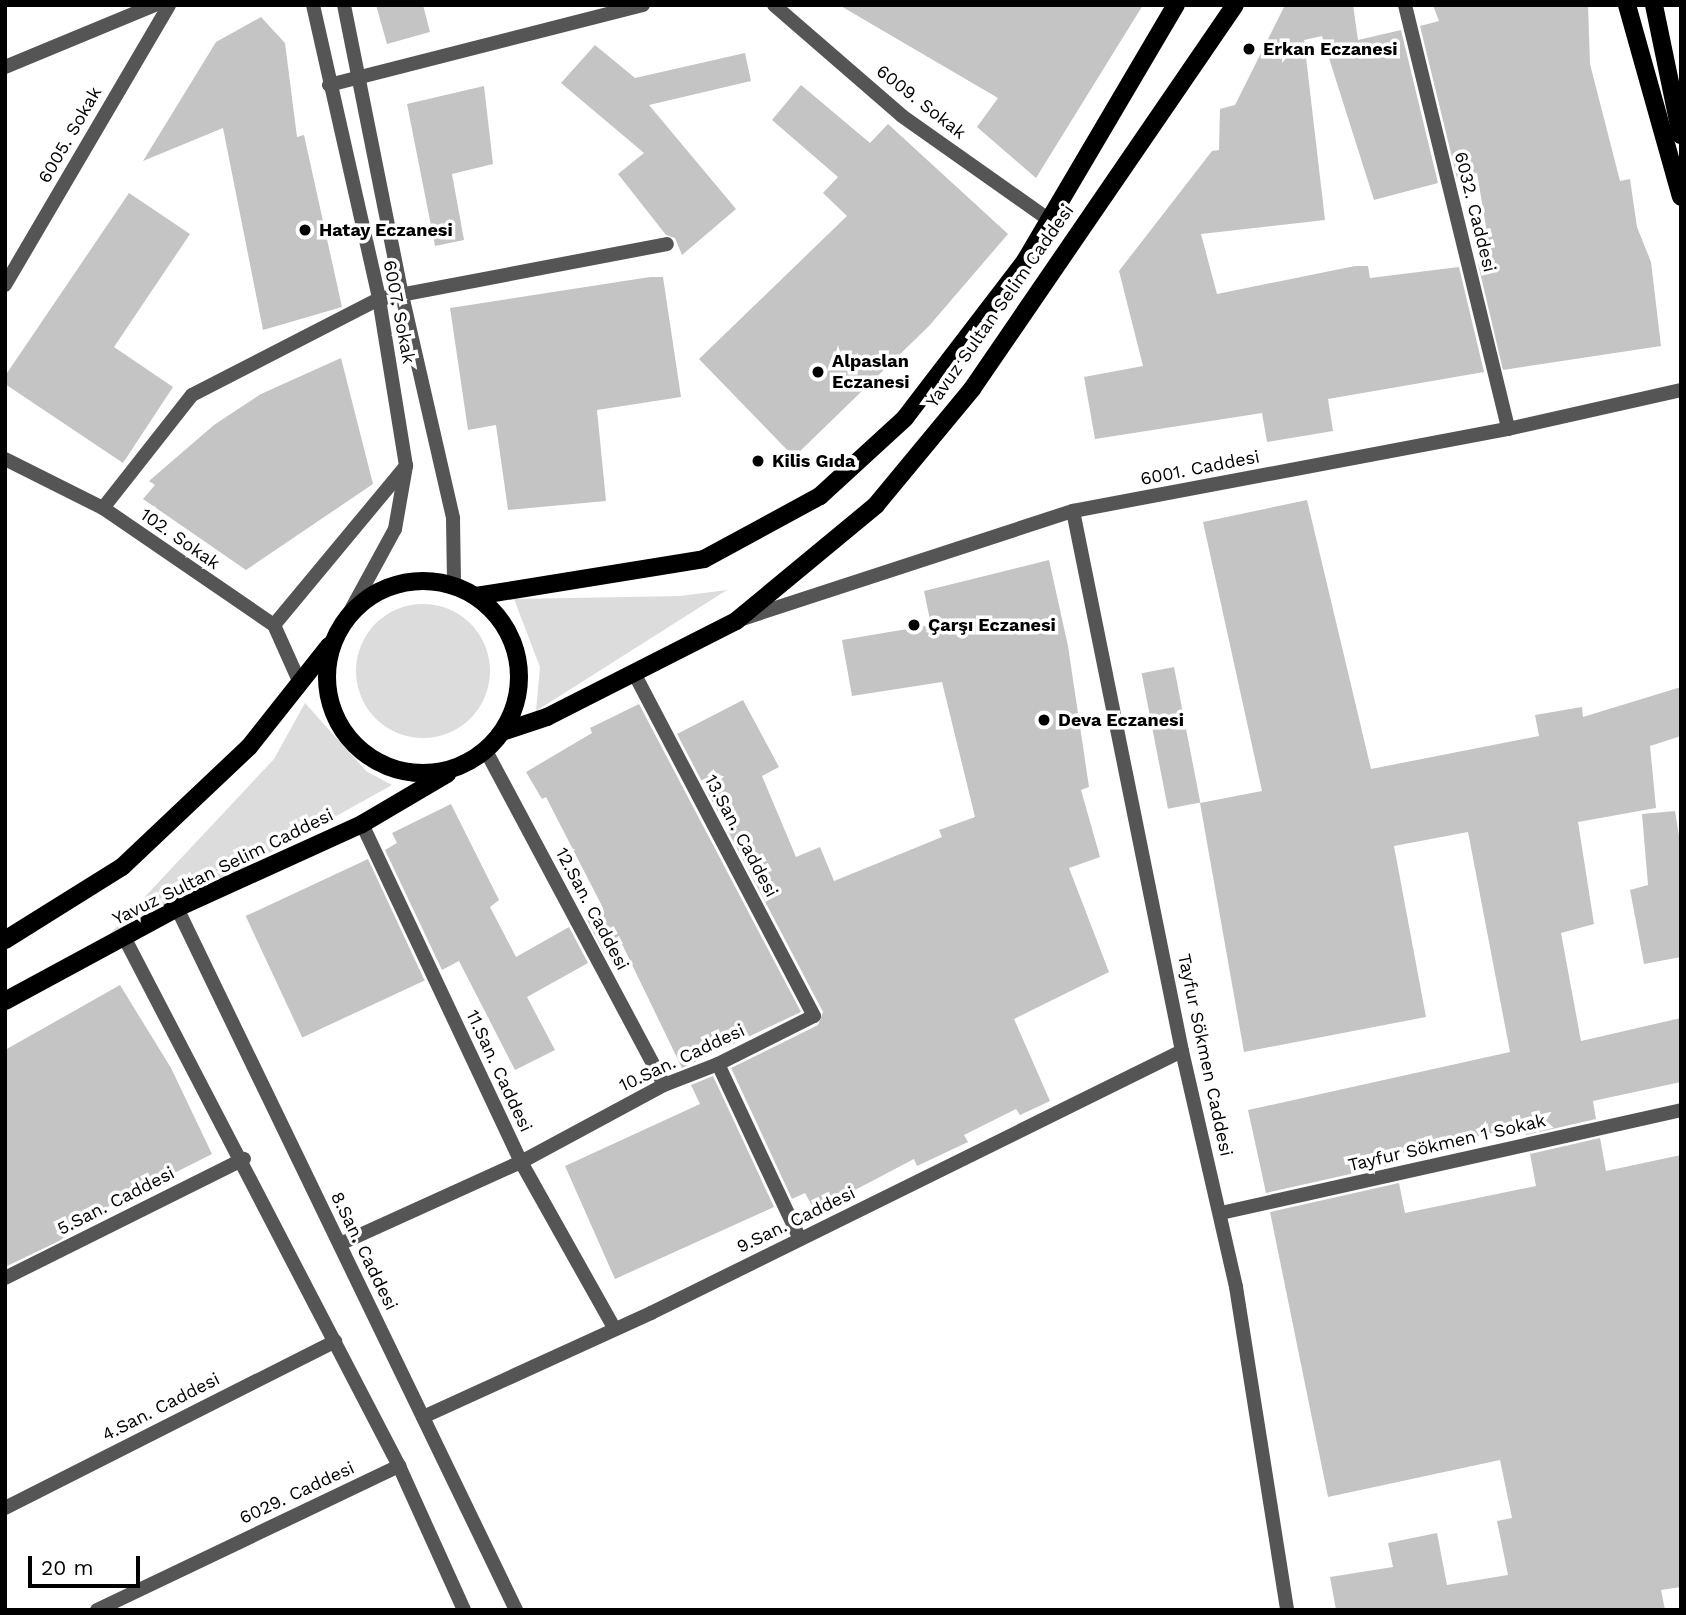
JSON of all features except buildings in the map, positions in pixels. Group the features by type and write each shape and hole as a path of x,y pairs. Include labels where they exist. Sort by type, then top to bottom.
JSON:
{"main road":[{"name":"Yavuz Sultan Selim Caddesi","path":"476,596 704,559 820,496 905,418 1051,221 1176,5"},
{"name":"Yavuz Sultan Selim Caddesi","path":"502,732 547,717 736,621 876,505 972,389 1235,5"},
{"path":"1628,5 1681,197"},
{"path":"1654,5 1681,135"},
{"name":"Yavuz Sultan Selim Caddesi","path":"5,940 122,867 249,747 333,640 347,617 367,598 391,585 419,580 454,585 476,596 503,624 518,658 520,684 502,732 486,751 362,824 177,908 5,1001"},
{"name":"Yavuz Sultan Selim Caddesi","path":"333,640 326,671 330,704 343,733 366,756 394,770 426,774 458,768"}],"street":[{"path":"5,67 155,5"},
{"name":"6005. Sokak","path":"5,285 169,5"},
{"name":"6007. Sokak","path":"313,5 379,299 406,466 395,529 347,617"},
{"name":"6007. Sokak","path":"344,5 402,295 453,518 454,585"},
{"path":"329,85 643,5"},
{"name":"6009. Sokak","path":"774,5 902,116 1051,221"},
{"name":"6032. Caddesi","path":"1405,5 1508,429"},
{"path":"103,508 192,395 379,299 667,244"},
{"name":"6001. Caddesi","path":"736,621 1073,511 1508,429 1681,390"},
{"name":"102. Sokak","path":"5,459 103,508 274,625"},
{"path":"300,683 274,625 406,466"},
{"name":"Tayfur Sökmen Caddesi","path":"1073,511 1182,1051 1221,1213 1287,1610"},
{"name":"13.San. Caddesi","path":"634,673 814,1016"},
{"name":"12.San. Caddesi","path":"486,751 664,1085"},
{"name":"11.San. Caddesi","path":"362,824 521,1162 614,1328"},
{"name":"8.San. Caddesi","path":"177,908 516,1610"},
{"path":"124,937 244,1159 399,1466 460,1609"},
{"name":"10.San. Caddesi","path":"340,1244 521,1162 664,1085 718,1064 814,1016"},
{"name":"9.San. Caddesi","path":"423,1417 800,1239 1182,1051"},
{"path":"718,1064 800,1239"},
{"name":"Tayfur Sökmen 1 Sokak","path":"1221,1213 1681,1110"},
{"name":"5.San. Caddesi","path":"5,1278 244,1159"},
{"name":"4.San. Caddesi","path":"5,1508 335,1340"},
{"name":"6029. Caddesi","path":"97,1610 399,1466"}],"shaded area":[{"path":"727,590 536,711 540,667 514,599 680,596"},
{"path":"423,604 448,609 470,624 485,646 490,671 485,696 470,718 448,733 423,738 398,733 376,718 361,696 356,671 361,646 376,624 398,609"},
{"path":"305,703 366,771 392,785 94,951 274,759"}],"place":[{"name":"Erkan Eczanesi","path":"1249,49"},
{"name":"Hatay Eczanesi","path":"305,230"},
{"name":"Alpaslan Eczanesi","path":"818,372"},
{"name":"Kilis Gıda","path":"758,461"},
{"name":"Çarşı Eczanesi","path":"914,625"},
{"name":"Deva Eczanesi","path":"1044,720"}]}
